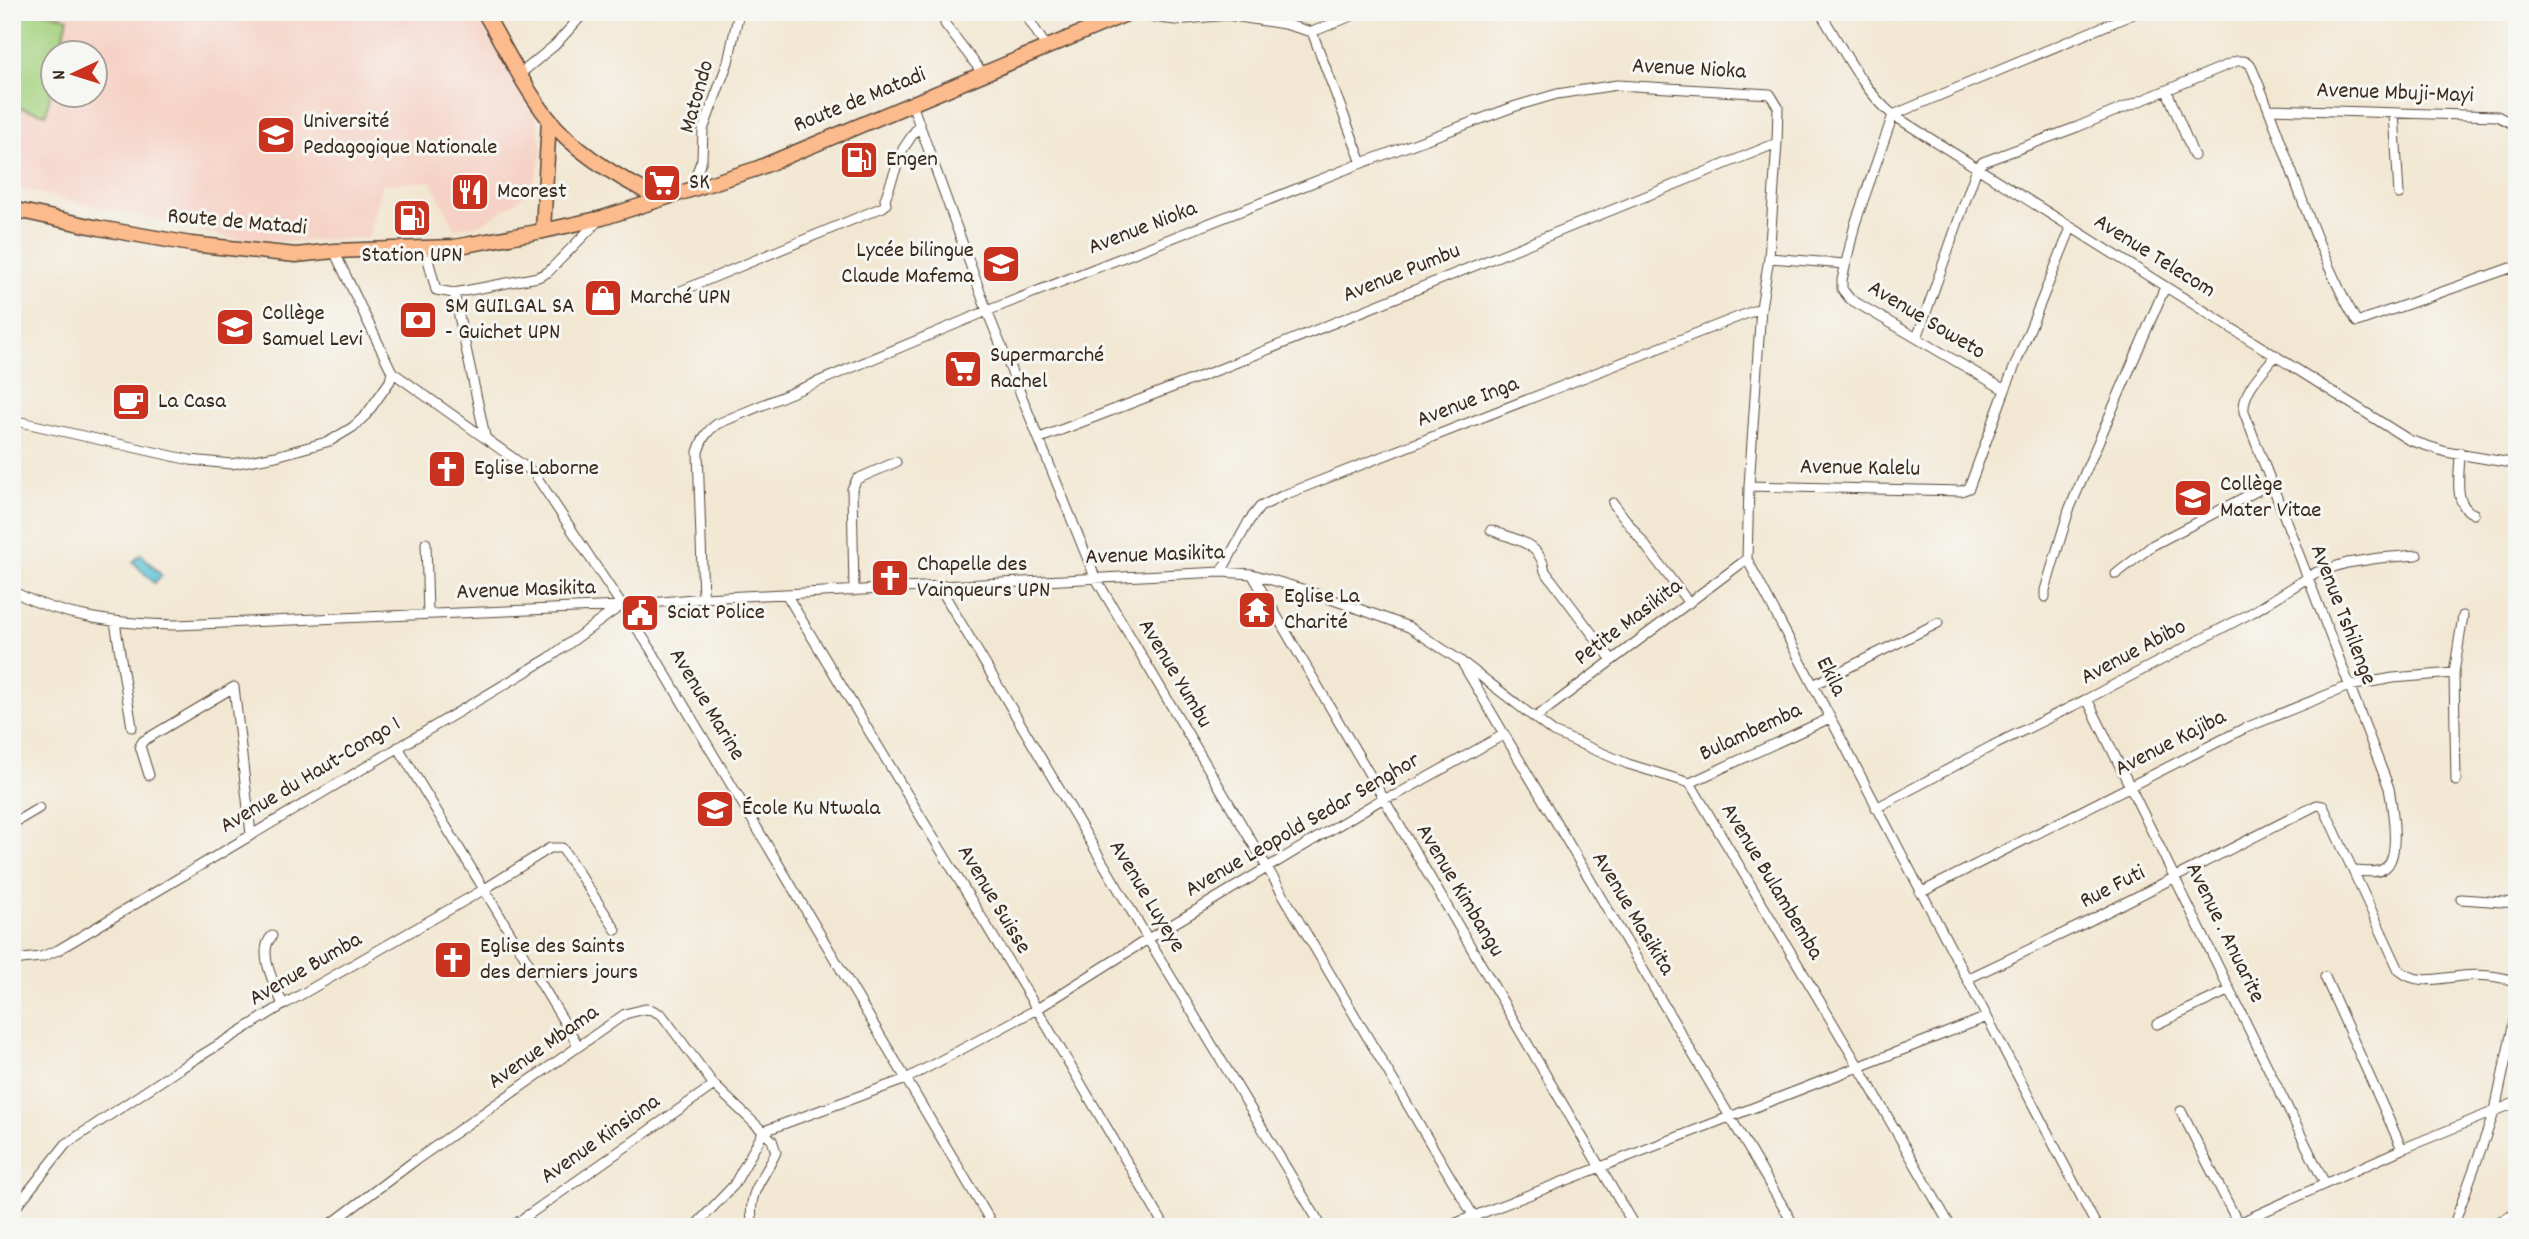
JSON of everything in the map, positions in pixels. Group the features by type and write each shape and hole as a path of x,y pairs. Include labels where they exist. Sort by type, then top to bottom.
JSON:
{"main road":[{"path":"484,12 549,118 589,155 629,183 661,200"},
{"name":"Route de Matadi","path":"12,209 191,244 296,255 489,242 602,218 756,169 1129,13"},
{"path":"542,230 549,118"}],"street":[{"path":"520,74 555,45 585,12"},
{"name":"Matondo","path":"690,191 702,159 703,130 729,62 739,12"},
{"path":"1024,12 1047,48"},
{"path":"1129,13 1176,20 1227,15 1284,24 1312,32 1361,12"},
{"name":"Avenue Telecom","path":"1820,12 1858,75 1893,115 2409,440 2446,452 2517,464"},
{"path":"1893,115 2138,12"},
{"path":"945,24 984,75"},
{"path":"1312,32 1362,163"},
{"path":"1917,338 1977,168 1983,162 2167,91 2236,61 2250,64 2270,109 2316,238 2338,288 2357,322 2510,268 2517,275"},
{"name":"Avenue Nioka","path":"703,598 698,452 707,430 717,424 987,311 1362,163 1516,106 1583,89 1617,85 1770,94"},
{"path":"2167,91 2194,156"},
{"name":"Ekila","path":"1770,94 1778,107 1777,143 1769,258 1761,308 1747,559 2097,1227"},
{"name":"Avenue Yumbu","path":"912,104 987,311 1095,577 1480,1227"},
{"name":"Avenue Mbuji-Mayi","path":"2270,109 2497,116 2517,126"},
{"path":"2394,113 2399,194"},
{"name":"Avenue Soweto","path":"1893,115 1855,224 1842,289 1850,299 2005,390"},
{"path":"676,293 886,204 885,199 903,149 919,125"},
{"name":"Avenue Pumbu","path":"1040,438 1220,369 1777,143"},
{"path":"425,248 436,290 454,293 538,277 548,272 602,218"},
{"path":"2005,390 2071,228"},
{"name":"Avenue Marine","path":"334,251 392,372 534,473 657,660 994,1227"},
{"path":"1769,258 1845,264"},
{"path":"2045,597 2069,510 2165,287"},
{"path":"454,293 485,436"},
{"name":"Avenue Inga","path":"1221,572 1260,507 1284,495 1761,308"},
{"name":"Avenue Tshilenge","path":"2276,355 2246,393 2244,412 2389,788 2394,816 2392,861 2385,869 2375,872 2355,871"},
{"path":"12,421 190,460 232,464 276,456 330,440 353,427 366,415 390,381 392,372"},
{"name":"Avenue Kalelu","path":"1749,486 1961,491 1969,488 2005,390"},
{"path":"2460,453 2461,503 2466,511 2474,514"},
{"path":"855,591 852,489 857,480 896,462"},
{"path":"2116,574 2152,545 2270,484"},
{"path":"1614,503 1689,603"},
{"path":"1492,530 1535,548 1541,556 1545,571 1612,660"},
{"path":"426,543 428,614"},
{"name":"Avenue Abibo","path":"1876,808 2253,612 2317,572 2347,563 2417,555"},
{"name":"Petite Masikita","path":"1535,718 1747,559"},
{"name":"Avenue Masikita","path":"13,594 76,615 115,622 177,625 621,606 703,598 1221,572 1252,574 1409,627 1461,661 1795,1227"},
{"name":"Avenue Kimbangu","path":"1252,574 1635,1227"},
{"name":"Avenue Luyeye","path":"939,586 1322,1227"},
{"name":"Avenue Suisse","path":"786,594 1037,1009 1165,1227"},
{"name":"Avenue du Haut-Congo 1","path":"12,960 41,957 58,950 549,658 621,606"},
{"path":"2456,781 2454,673 2463,617"},
{"path":"115,622 132,727"},
{"path":"1813,685 1938,623"},
{"path":"1461,661 1553,732 1587,748 1689,783"},
{"name":"Avenue Kajiba","path":"1920,893 2243,729 2349,686 2393,678 2454,673"},
{"path":"149,775 141,746 143,741 234,687 251,834"},
{"name":"Avenue . Anuarite","path":"2087,699 2325,1184"},
{"name":"Bulambemba","path":"1689,783 1830,718"},
{"name":"Avenue Leopold Sedar Senghor","path":"764,1130 906,1079 1037,1009 1382,799 1396,795 1503,735"},
{"path":"398,747 578,1045"},
{"name":"Avenue Bulambemba","path":"1689,783 1951,1227"},
{"name":"Rue Futi","path":"1967,979 2176,878 2317,805 2323,806 2355,871"},
{"path":"12,824 39,808"},
{"name":"Avenue Bumba","path":"12,1212 66,1144 176,1071 283,1005 483,890 550,848 559,847 615,930"},
{"path":"2355,871 2399,970 2407,977 2421,981 2465,975 2507,978 2517,982"},
{"path":"2461,900 2517,904"},
{"path":"272,936 267,940 267,956 283,1005"},
{"path":"2325,977 2402,1149"},
{"path":"2157,1024 2230,990"},
{"path":"2453,1227 2495,1110 2517,1008"},
{"name":"Avenue Mbama","path":"327,1227 578,1045 625,1014 636,1010 652,1010 662,1015 714,1085 764,1130"},
{"path":"1446,1227 1987,1017"},
{"name":"Avenue Kinsiona","path":"511,1227 714,1085"},
{"path":"2181,1111 2234,1225 2402,1149 2517,1102"},
{"path":"694,1227 734,1185 764,1130 772,1140 776,1152 756,1185 752,1206 753,1227"},
{"path":"2488,1227 2517,1213"}],"shaded area":[{"name":"Université Pedagogique Nationale","path":"12,12 475,12 537,121 542,149 537,175 521,198 484,223 455,229 431,181 382,184 368,238 283,242 237,239 12,187"}],"green space":[{"path":"12,12 45,12 68,18 63,38 38,38 38,108 47,108 46,114 12,106"}],"water":[{"path":"141,554 162,576 154,583 133,562"}],"place":[{"name":"Université Pedagogique Nationale","path":"276,135"},
{"name":"Engen","path":"859,160"},
{"name":"SK","path":"662,183"},
{"name":"Mcorest","path":"470,192"},
{"name":"Station UPN","path":"412,218"},
{"name":"Lycée bilingue Claude Mafema","path":"1001,264"},
{"name":"Marché UPN","path":"603,298"},
{"name":"SM GUILGAL SA - Guichet UPN","path":"418,320"},
{"name":"Collège Samuel Levi","path":"235,327"},
{"name":"Supermarché Rachel","path":"963,369"},
{"name":"La Casa","path":"131,402"},
{"name":"Eglise Laborne","path":"447,469"},
{"name":"Collège Mater Vitae","path":"2193,498"},
{"name":"Chapelle des Vainqueurs UPN","path":"890,578"},
{"name":"Eglise La Charité","path":"1257,610"},
{"name":"Sciat Police","path":"640,613"},
{"name":"École Ku Ntwala","path":"715,809"},
{"name":"Eglise des Saints des derniers jours","path":"453,960"}]}
